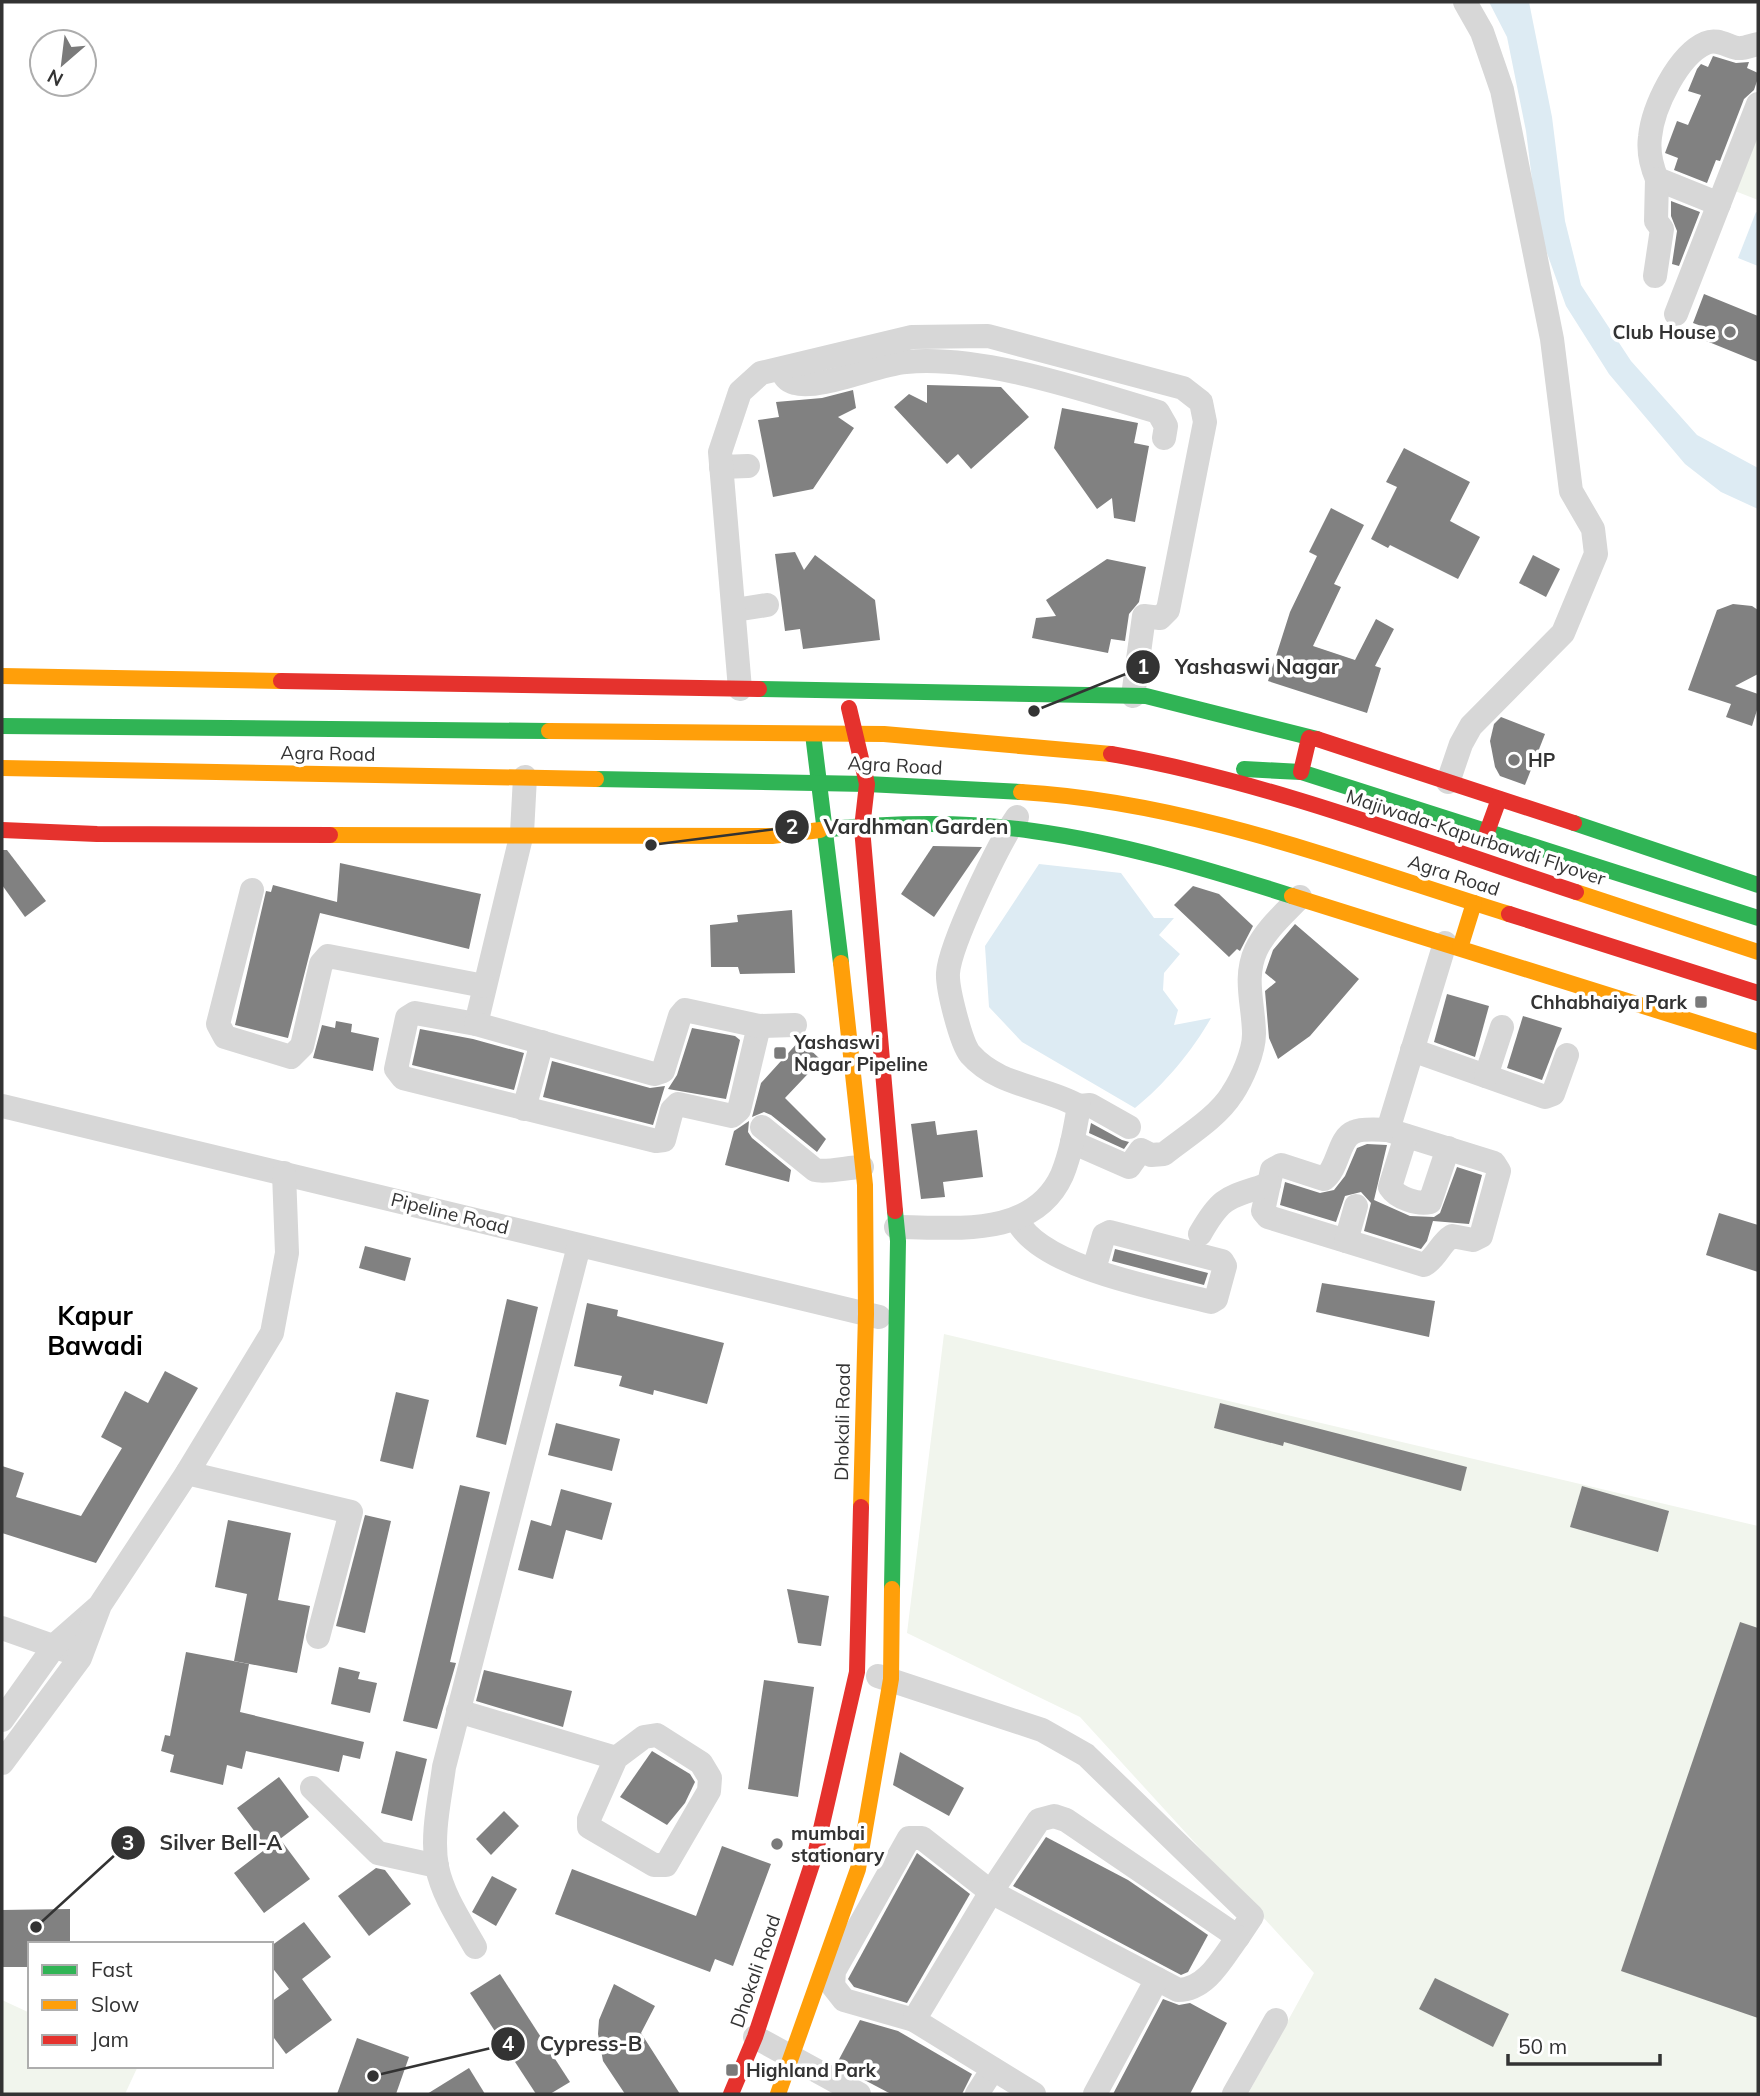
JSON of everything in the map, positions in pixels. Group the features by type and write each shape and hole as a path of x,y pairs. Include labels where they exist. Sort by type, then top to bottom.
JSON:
{"main road":[{"path":"2,676 1133,696 1215,709 1448,782 1751,883 1735,911"},
{"path":"778,2094 858,1869 891,1679 898,1321 896,1227 872,971 862,828 867,784 846,691"},
{"name":"Agra Road","path":"2,726 854,733 1091,751 1179,766"},
{"name":"Dhokali Road","path":"731,2094 755,2037 816,1855 857,1672 866,1314 862,1167 827,827 813,734"},
{"path":"1301,772 1309,738"},
{"path":"1179,766 1301,772 1758,918"},
{"name":"Majiwada-Kapurbawdi Flyover","path":"1179,766 1257,788 1758,952"},
{"name":"Agra Road","path":"2,768 867,784 1087,796 1210,820 1758,993"},
{"path":"1487,832 1499,799"},
{"path":"2,830 97,834 522,833 772,836 827,827 1009,828 1173,860 1300,897 1758,1042"},
{"path":"1452,946 1474,903"},
{"path":"858,1121 888,1122"}],"street":[{"path":"1448,782 1461,744 1471,726 1563,633 1595,554 1593,529 1572,491 1552,339 1502,90 1482,32 1465,2"},
{"path":"1655,276 1662,229 1656,221 1657,178 1650,161 1650,135 1672,75 1687,57 1705,43 1715,41 1740,48 1758,43 1758,21"},
{"path":"1676,314 1758,104"},
{"path":"1657,178 1719,204"},
{"path":"740,689 720,452 740,392 761,373 912,338 988,336 1183,388 1201,402 1205,422 1168,610 1160,618 1144,607 1133,696"},
{"path":"781,369 786,379 796,384 842,378 905,362 978,364 1158,412 1166,426 1164,438"},
{"path":"721,467 748,466"},
{"path":"735,610 767,606"},
{"path":"477,1024 522,833 525,778"},
{"path":"1032,793 1009,828 961,932 948,973 957,1020 969,1053 1005,1080 1065,1098 1079,1107 1090,1105 1129,1127"},
{"path":"252,890 218,1024 225,1038 291,1057 302,1046 321,964 328,956 484,986"},
{"path":"1072,1142 1129,1167 1141,1150 1151,1155 1164,1154 1231,1097 1243,1074 1254,1036 1249,990 1255,952 1266,933 1300,897"},
{"path":"1448,1148 1430,1202 1423,1204 1395,1194 1390,1187 1412,1050 1452,946"},
{"path":"759,1026 739,1110 732,1116 678,1104 671,1110 664,1140 656,1141 403,1078 396,1069 408,1018 415,1013 477,1024 654,1074 663,1071 680,1016 685,1010 759,1026 795,1025"},
{"path":"1486,1076 1502,1027"},
{"path":"523,1110 542,1042"},
{"path":"1412,1050 1545,1097 1553,1094 1567,1055"},
{"name":"Pipeline Road","path":"2,1106 898,1321"},
{"path":"896,1227 989,1227 1017,1220 1043,1201 1061,1177 1079,1107"},
{"path":"762,1128 815,1170 822,1172 836,1167 862,1167"},
{"path":"1354,1131 1397,1133 1448,1148 1494,1163 1499,1171 1481,1236 1472,1240 1452,1236 1444,1241 1431,1262 1424,1265 1268,1217 1263,1211 1272,1170 1281,1165 1324,1179 1332,1174 1347,1138 1354,1131"},
{"path":"2,1763 80,1658 100,1605 187,1473 272,1333 287,1253 284,1173"},
{"path":"1200,1234 1215,1208 1225,1198 1269,1184"},
{"path":"1346,1241 1356,1206"},
{"path":"1017,1220 1032,1241 1050,1252 1094,1269 1211,1302 1216,1299 1225,1266 1222,1261 1110,1232 1104,1235 1094,1269"},
{"path":"475,1947 452,1908 437,1866 437,1831 444,1767 579,1245"},
{"path":"187,1473 351,1512 318,1637"},
{"path":"2,1720 56,1644 100,1605"},
{"path":"2,1628 56,1644 80,1658"},
{"path":"857,1672 891,1679 1042,1730 1086,1755 1252,1916 1208,1978 1197,1985 1178,1990 991,1892 922,1838 909,1838 834,1971 833,1986 845,2000 914,2020 1034,2094"},
{"path":"458,1711 616,1758"},
{"path":"657,1735 701,1763 709,1778 709,1791 666,1865 654,1865 589,1827 589,1819 616,1758 644,1737 657,1735"},
{"path":"312,1788 378,1853 437,1866"},
{"path":"914,2020 991,1892 1040,1820 1054,1816 1066,1820 1238,1937"},
{"path":"1095,2094 1157,1979"},
{"path":"1234,2094 1276,2020"},
{"path":"755,2037 847,2091"},
{"path":"977,2094 993,2068"}],"shaded area":[{"path":"1489,2 1529,2 1552,117 1565,221 1581,285 1631,361 1697,435 1758,468 1758,509 1721,492 1685,464 1609,374 1566,306 1538,228 1526,131 1507,37"},
{"path":"1758,136 1758,200 1735,191"},
{"path":"1756,212 1758,213 1758,266 1738,258"},
{"path":"1039,864 1121,873 1154,918 1174,918 1159,935 1180,954 1164,973 1163,990 1178,1010 1174,1025 1211,1018 1177,1066 1157,1089 1135,1108 1022,1042 989,1007 985,946"},
{"path":"944,1334 1758,1526 1758,2094 1248,2094 1314,1973 1080,1717 907,1633"},
{"path":"2,2000 28,2012 28,2068 137,2068 125,2094 2,2094"}],"building":[{"path":"1713,56 1736,63 1749,62 1747,68 1758,73 1758,78 1754,90 1744,99 1720,161 1716,160 1707,183 1674,170 1678,158 1665,153 1677,121 1688,125 1701,95 1688,91 1697,69 1701,64 1708,67"},
{"path":"1671,201 1700,212 1679,266 1672,264 1677,231 1671,216"},
{"name":"Club House","path":"1704,294 1758,316 1758,362 1699,338 1704,327 1693,323"},
{"path":"927,385 1001,387 1029,417 971,469 958,454 947,464 894,407 909,394 927,403"},
{"path":"853,390 856,408 838,417 854,428 813,489 773,497 758,420 779,417 776,402 822,398"},
{"path":"1062,408 1138,423 1134,443 1149,446 1135,522 1114,518 1112,498 1097,509 1054,448"},
{"path":"1404,448 1470,482 1450,521 1480,537 1458,579 1390,545 1388,548 1371,539 1397,487 1386,482"},
{"path":"1331,508 1364,525 1334,584 1341,587 1313,646 1355,660 1376,619 1394,629 1375,666 1381,668 1367,713 1268,681 1290,612 1317,556 1309,552"},
{"path":"795,552 804,570 815,555 875,600 880,640 803,649 800,629 785,631 775,554"},
{"path":"1533,555 1560,569 1546,597 1519,583"},
{"path":"1107,559 1146,567 1139,602 1129,614 1125,641 1111,639 1108,653 1032,638 1036,618 1056,616 1046,600"},
{"path":"1733,604 1752,606 1758,610 1758,674 1735,686 1758,694 1758,707 1752,726 1726,717 1731,704 1688,690 1717,610"},
{"name":"HP","path":"1501,717 1545,734 1525,785 1500,776 1495,767 1490,741 1494,724"},
{"path":"933,846 982,847 934,917 901,894"},
{"path":"2,850 7,850 46,901 25,917 2,885"},
{"path":"340,863 481,894 469,949 320,913 288,1038 235,1025 266,891 271,892 273,885 337,902"},
{"path":"1193,886 1219,894 1253,926 1240,951 1237,949 1229,957 1174,905"},
{"path":"792,910 795,973 740,974 738,967 711,967 710,925 738,922 737,915"},
{"path":"1295,924 1359,979 1310,1036 1278,1059 1269,1038 1265,991 1276,982 1265,973 1273,950"},
{"path":"1447,994 1489,1006 1475,1057 1434,1042"},
{"path":"1523,1016 1562,1028 1542,1080 1507,1068"},
{"path":"336,1021 352,1024 351,1032 379,1038 373,1071 313,1058 322,1025 335,1028"},
{"path":"692,1028 735,1036 740,1040 726,1099 668,1089 677,1075"},
{"path":"420,1029 473,1039 524,1053 514,1090 412,1065"},
{"path":"800,1040 821,1060 785,1098 826,1139 817,1152 771,1115 764,1112 752,1117 761,1083"},
{"path":"552,1061 650,1088 665,1086 653,1125 543,1097"},
{"path":"749,1121 748,1132 752,1138 791,1170 789,1182 725,1165 734,1131"},
{"path":"935,1121 937,1135 977,1130 983,1177 943,1182 945,1197 921,1199 911,1124"},
{"path":"1091,1123 1129,1142 1124,1149 1089,1133"},
{"path":"1367,1144 1387,1145 1374,1200 1410,1216 1434,1217 1440,1213 1457,1167 1482,1175 1469,1224 1433,1221 1427,1241 1421,1249 1364,1231 1371,1203 1361,1192 1345,1196 1336,1222 1280,1205 1285,1182 1320,1193 1334,1190 1345,1176 1357,1148"},
{"path":"1719,1213 1758,1225 1758,1272 1706,1255"},
{"path":"365,1246 411,1258 405,1281 359,1268"},
{"path":"1115,1249 1208,1273 1204,1285 1112,1261"},
{"path":"1322,1283 1435,1301 1429,1337 1316,1312"},
{"path":"507,1299 538,1307 506,1445 476,1437"},
{"path":"587,1303 618,1310 617,1316 724,1343 707,1404 654,1390 653,1395 619,1386 622,1376 574,1366"},
{"path":"165,1371 198,1388 96,1563 2,1533 2,1466 24,1473 16,1497 81,1516 122,1448 101,1437 125,1391 148,1403"},
{"path":"396,1392 429,1400 413,1469 380,1461"},
{"path":"1220,1403 1467,1467 1461,1491 1284,1442 1283,1446 1214,1428"},
{"path":"556,1423 620,1439 612,1471 548,1455"},
{"path":"460,1485 490,1492 450,1662 456,1663 437,1729 403,1721"},
{"path":"1582,1486 1669,1511 1658,1552 1570,1527"},
{"path":"561,1489 612,1503 602,1540 566,1530 553,1579 518,1570 531,1520 551,1526"},
{"path":"365,1515 391,1521 365,1633 336,1626"},
{"path":"228,1520 291,1533 278,1600 310,1606 297,1673 234,1661 247,1594 215,1587"},
{"path":"787,1589 829,1596 821,1646 798,1643"},
{"path":"1740,1622 1758,1628 1758,2018 1621,1971"},
{"path":"186,1652 249,1664 240,1712 364,1742 360,1759 343,1755 339,1772 246,1751 242,1769 227,1765 223,1785 170,1772 174,1755 161,1751 165,1735 170,1736"},
{"path":"339,1667 360,1672 358,1679 377,1683 370,1713 331,1704"},
{"path":"484,1670 572,1691 563,1727 476,1701"},
{"path":"764,1680 814,1687 798,1797 748,1789"},
{"path":"396,1751 427,1759 412,1821 381,1813"},
{"path":"652,1751 690,1774 695,1782 685,1803 667,1825 620,1797"},
{"path":"900,1752 964,1788 949,1816 893,1785"},
{"path":"279,1777 309,1817 280,1839 310,1879 264,1913 234,1873 267,1848 237,1808"},
{"path":"504,1811 519,1826 491,1855 476,1839"},
{"path":"1046,1837 1128,1880 1208,1935 1188,1972 1181,1975 1013,1886"},
{"path":"722,1846 771,1864 733,1966 715,1959 710,1972 555,1914 572,1869 696,1916"},
{"path":"917,1853 970,1894 907,2003 854,1987 848,1979"},
{"path":"376,1868 385,1870 411,1904 369,1936 338,1896"},
{"path":"492,1876 517,1889 496,1926 472,1912"},
{"path":"70,1909 70,1942 28,1942 28,1967 2,1967 2,1910"},
{"path":"304,1922 331,1957 302,1979 332,2020 286,2054 273,2037 273,2001 289,1989 273,1969 273,1945"},
{"path":"500,1974 570,2082 550,2094 536,2094 470,1993"},
{"path":"1435,1978 1509,2014 1493,2047 1419,2009"},
{"path":"614,1984 655,2006 641,2033 680,2094 625,2094 603,2061 598,2034 599,2020"},
{"path":"1163,1999 1179,2005 1190,2003 1227,2023 1190,2094 1113,2094"},
{"path":"860,2020 898,2031 972,2074 962,2094 891,2094 836,2065"},
{"path":"357,2038 409,2057 396,2094 337,2094"},
{"path":"469,2068 485,2094 427,2094"}],"traffic: fast":[{"path":"759,689 1146,696 1317,739"},
{"path":"2,726 549,731"},
{"path":"813,734 841,963"},
{"path":"1244,769 1301,772 1758,918"},
{"path":"596,779 867,784 1021,792"},
{"path":"1574,823 1758,885"},
{"path":"820,830 926,824 1033,831 1131,850 1292,896"},
{"path":"892,1589 898,1241 895,1211"}],"traffic: slow":[{"path":"2,676 281,681"},
{"path":"549,731 884,734 1111,754"},
{"path":"2,768 596,779"},
{"path":"1021,792 1084,798 1207,822 1328,856 1509,914"},
{"path":"330,835 772,836 820,830"},
{"path":"1576,892 1758,952"},
{"path":"1292,896 1758,1042"},
{"path":"1460,948 1474,903"},
{"path":"841,963 865,1185 866,1314 861,1507"},
{"path":"778,2094 858,1869 891,1679 892,1589"}],"traffic: jam":[{"path":"281,681 759,689"},
{"path":"849,708 867,784 862,828 895,1211"},
{"path":"1301,772 1309,738"},
{"path":"1317,739 1574,823"},
{"path":"1111,754 1229,780 1288,797 1576,892"},
{"path":"1487,832 1499,799"},
{"path":"2,830 97,834 330,835"},
{"path":"1509,914 1758,993"},
{"path":"731,2094 755,2037 815,1855 857,1672 861,1507"}],"place":[{"name":"Club House","path":"1730,332"},
{"name":"Yashaswi Nagar","path":"1034,711"},
{"name":"HP","path":"1514,760"},
{"name":"Vardhman Garden","path":"651,845"},
{"name":"Chhabhaiya Park","path":"1701,1002"},
{"name":"Yashaswi Nagar Pipeline","path":"780,1053"},
{"name":"mumbai stationary","path":"777,1844"},
{"name":"Silver Bell-A","path":"36,1927"},
{"name":"Highland Park","path":"732,2070"},
{"name":"Cypress-B","path":"373,2076"}],"district":[{"name":"Kapur Bawadi","path":"95,1331"}]}
